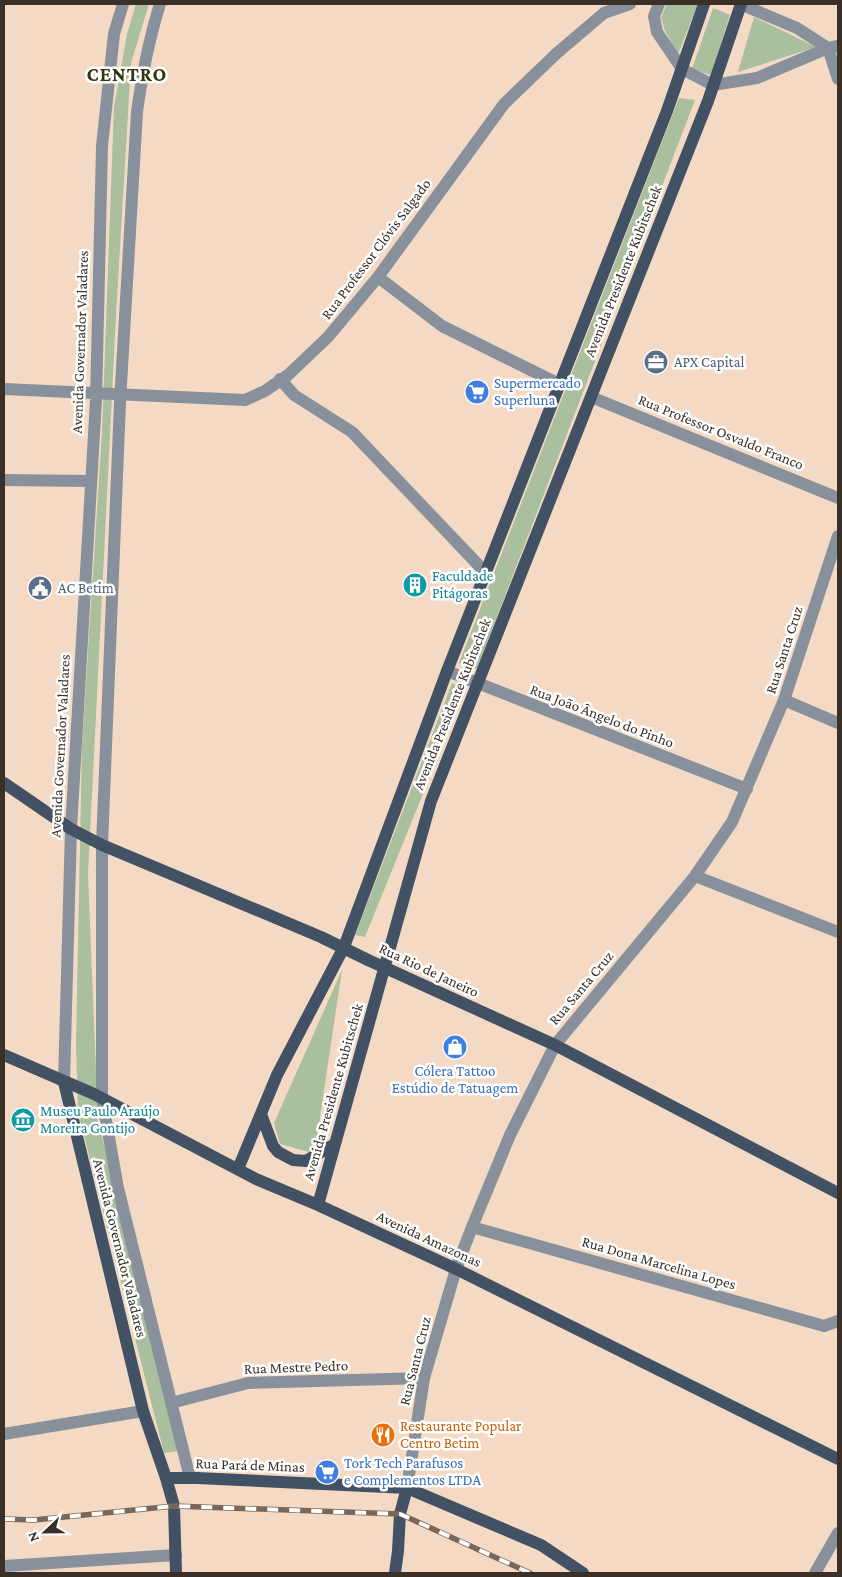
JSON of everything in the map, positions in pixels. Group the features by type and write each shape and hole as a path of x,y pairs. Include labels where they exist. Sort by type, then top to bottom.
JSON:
{"main road":[{"name":"Avenida Presidente Kubitschek","path":"238,1169 277,1075 344,947 485,572 682,69 704,4"},
{"name":"Avenida Presidente Kubitschek","path":"318,1205 430,801 714,85 741,4"},
{"name":"Rua Rio de Janeiro","path":"4,783 71,829 102,845 344,947 555,1045 838,1193"},
{"name":"Avenida Amazonas","path":"4,1055 102,1098 238,1169 456,1269 838,1459"},
{"name":"Avenida Governador Valadares","path":"64,1082 142,1411 174,1506 176,1573"},
{"path":"261,1114 273,1146 278,1152 293,1160 306,1161 335,1144"},
{"name":"Rua Pará de Minas","path":"166,1478 407,1488 541,1545 583,1573"},
{"path":"395,1573 400,1514 407,1488"}],"street":[{"name":"Avenida Governador Valadares","path":"64,1082 71,829 96,393 102,146 114,34 123,4"},
{"name":"Avenida Governador Valadares","path":"160,4 152,32 137,112 121,394 102,845 102,1098 118,1188 190,1478"},
{"name":"Rua Professor Clóvis Salgado","path":"4,389 245,400 265,391 296,369 328,337 378,277 504,104 604,13 630,4"},
{"path":"659,4 654,16 656,32 682,69 714,85 757,78 833,47"},
{"path":"741,4 797,28 833,47"},
{"path":"833,47 838,79"},
{"path":"378,277 442,326 559,384"},
{"path":"280,379 294,395 352,432 485,572"},
{"name":"Rua Professor Osvaldo Franco","path":"590,397 838,498"},
{"path":"4,480 90,482"},
{"name":"Rua Santa Cruz","path":"407,1488 424,1378 456,1269 510,1135 555,1045 696,876 732,822 784,700 838,536"},
{"name":"Rua João Ângelo do Pinho","path":"447,671 747,789"},
{"path":"784,700 838,723"},
{"path":"696,876 838,932"},
{"name":"Rua Dona Marcelina Lopes","path":"472,1227 824,1326 838,1321"},
{"name":"Rua Mestre Pedro","path":"172,1403 248,1383 424,1378"},
{"path":"4,1434 142,1411"},
{"path":"815,1573 838,1533"},
{"path":"4,1566 176,1555"}],"green space":[{"path":"136,4 149,4 131,63 116,315 88,874 98,1121 179,1451 164,1453 78,1112 76,1044 82,745 102,432 114,107 127,34"},
{"path":"667,4 698,4 678,54 665,31 661,17"},
{"path":"713,8 730,15 711,75 692,69"},
{"path":"754,17 816,47 738,72"},
{"path":"679,98 695,100 477,669 459,663"},
{"path":"452,683 465,690 365,937 355,935"},
{"path":"342,970 316,1144 309,1152 280,1144 274,1123"}],"railway":[{"path":"4,1519 34,1520 174,1506 400,1514 530,1573"}],"place":[{"name":"APX Capital","path":"656,362"},
{"name":"Supermercado Superluna","path":"477,392"},
{"name":"Faculdade Pitágoras","path":"415,585"},
{"name":"AC Betim","path":"40,588"},
{"name":"Cólera Tattoo Estúdio de Tatuagem","path":"455,1047"},
{"name":"Museu Paulo Araújo Moreira Gontijo","path":"23,1120"},
{"name":"Restaurante Popular Centro Betim","path":"383,1435"},
{"name":"Tork Tech Parafusos e Complementos LTDA","path":"327,1472"}],"district":[{"name":"CENTRO","path":"127,74"}]}
